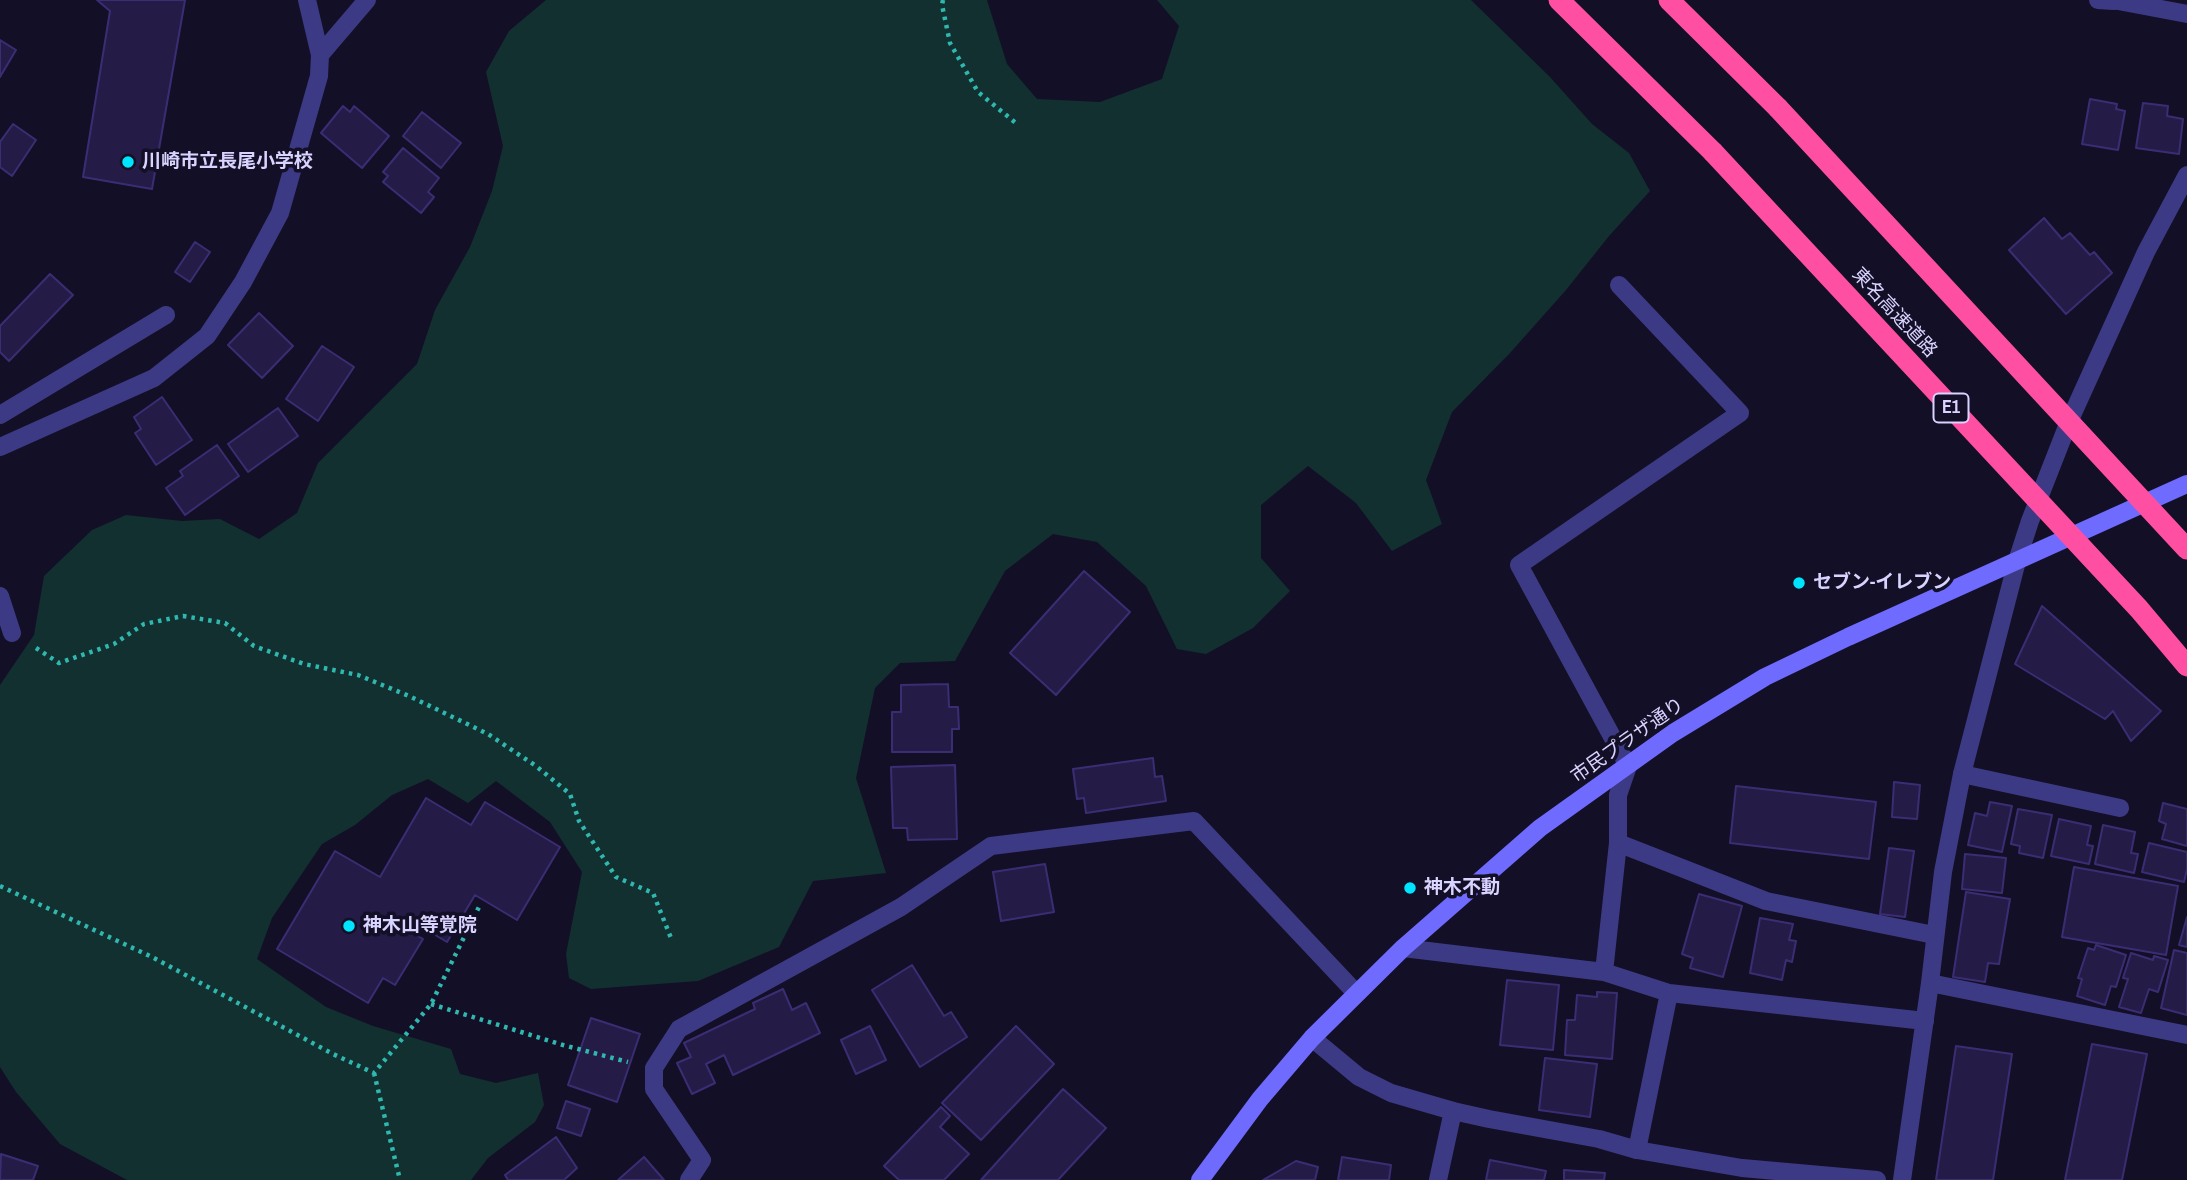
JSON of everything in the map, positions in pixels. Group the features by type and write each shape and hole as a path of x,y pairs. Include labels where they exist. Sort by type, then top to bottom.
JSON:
{"highway":[{"name":"東名高速道路","path":"1559,0 1713,152 2139,609 2187,666"},
{"path":"1669,0 1778,108 2187,549"}],"street":[{"path":"0,447 154,378 207,336 243,282 280,213 319,76 320,55 307,0"},
{"path":"320,55 367,0"},
{"path":"2108,0 2187,14"},
{"path":"1902,1180 1943,872 1962,774 2017,561 2068,424 2146,252 2187,175"},
{"path":"1604,972 1618,843 1618,795 1628,766 1519,565 1740,413 1619,285"},
{"path":"0,415 166,315"},
{"name":"市民プラザ通り","path":"1200,1180 1260,1099 1312,1038 1403,948 1540,828 1674,733 1765,677 2187,484"},
{"path":"0,596 12,633"},
{"path":"1962,774 2120,808"},
{"path":"689,1180 702,1160 654,1089 654,1068 679,1029 901,907 991,846 1194,821 1356,993"},
{"path":"1618,843 1766,901 1934,935"},
{"path":"1403,948 1604,972 1669,993 1925,1021"},
{"path":"1930,983 2187,1035"},
{"path":"1637,1150 1669,993"},
{"path":"1312,1038 1359,1077 1391,1093 1453,1111 1599,1139 1637,1150 1742,1168 1877,1180"},
{"path":"1438,1180 1453,1111"}],"path":[{"path":"943,0 950,43 978,92 1017,124"},
{"path":"12,633 59,663 114,644 144,624 183,616 225,623 254,646 304,664 358,675 410,696 488,734 536,766 570,794 579,821 616,877 653,893 671,937"},
{"path":"0,886 152,957 333,1054 374,1073"},
{"path":"374,1073 431,1004 480,905"},
{"path":"431,1004 563,1045 654,1068"},
{"path":"374,1073 400,1180"}],"green space":[{"path":"546,0 987,0 1007,64 1037,99 1100,102 1162,79 1179,26 1157,0 1471,0 1550,77 1592,124 1629,153 1650,191 1510,353 1452,412 1426,480 1442,524 1392,551 1356,503 1308,466 1261,505 1261,558 1290,591 1253,628 1206,654 1177,649 1146,586 1097,542 1053,534 1005,571 955,661 900,663 875,688 856,778 886,873 813,881 779,947 698,981 591,989 569,978 566,954 582,872 550,822 496,781 468,803 428,779 392,795 355,825 322,844 272,918 257,959 326,1007 373,1026 451,1049 460,1074 496,1083 538,1073 544,1105 535,1122 488,1158 471,1180 127,1180 60,1144 16,1092 0,1067 0,685 34,635 44,576 92,530 126,515 182,521 220,519 259,539 297,513 318,463 417,364 435,310 470,247 492,191 503,146 486,72 509,31"}],"building":[{"path":"97,0 185,0 152,189 83,177 110,11"},
{"path":"0,40 16,50 0,77"},
{"path":"2090,99 2117,104 2116,109 2125,111 2118,150 2082,144"},
{"path":"2143,103 2168,106 2167,116 2183,119 2179,154 2136,148"},
{"path":"343,106 350,112 354,106 389,136 362,168 321,133"},
{"path":"422,112 461,143 441,168 403,136"},
{"path":"13,124 36,140 12,176 0,167 0,142"},
{"path":"403,148 439,178 428,192 434,197 421,213 383,182 388,176 383,172"},
{"path":"2044,218 2062,239 2070,233 2090,255 2094,252 2112,273 2066,314 2009,250"},
{"path":"195,242 210,252 190,282 175,272"},
{"path":"50,274 73,295 9,361 0,352 0,326"},
{"path":"259,313 293,346 262,378 228,345"},
{"path":"322,346 354,367 318,421 286,399"},
{"path":"162,397 192,440 156,465 135,433 141,429 134,417"},
{"path":"278,408 298,436 248,472 228,444"},
{"path":"217,445 239,476 185,515 166,488 183,476 180,471"},
{"path":"1084,571 1130,612 1056,695 1010,653"},
{"path":"2042,606 2161,711 2131,741 2113,711 2105,719 2015,664"},
{"path":"948,684 949,707 958,707 959,729 952,729 952,752 892,752 892,712 901,712 901,685"},
{"path":"1153,758 1155,777 1162,776 1166,801 1086,813 1084,798 1077,799 1073,769"},
{"path":"955,765 957,839 908,840 907,828 893,828 891,767"},
{"path":"1894,782 1920,785 1917,819 1892,817"},
{"path":"1736,786 1876,802 1869,859 1730,843"},
{"path":"426,798 471,825 485,802 560,847 517,920 475,895 447,942 415,923 409,931 423,939 395,985 383,978 368,1003 277,949 335,851 380,877"},
{"path":"1990,802 2012,806 2002,852 1968,845 1975,813 1987,816"},
{"path":"2163,803 2187,809 2187,846 2162,839 2166,824 2159,821"},
{"path":"2018,809 2052,815 2043,858 2019,853 2020,846 2011,844"},
{"path":"2059,819 2091,826 2087,845 2093,846 2089,864 2051,856"},
{"path":"2103,825 2135,832 2131,853 2138,854 2134,873 2095,864"},
{"path":"2149,843 2187,852 2184,882 2142,872"},
{"path":"1889,848 1914,851 1905,917 1880,914"},
{"path":"1965,854 2006,858 2002,893 1962,889"},
{"path":"1045,864 1054,912 1001,921 993,872"},
{"path":"2074,867 2178,886 2166,955 2062,937"},
{"path":"1966,892 2010,899 1999,964 1988,963 1985,982 1953,977"},
{"path":"1699,894 1742,906 1723,977 1690,968 1693,958 1682,954"},
{"path":"2187,917 2187,947 2179,945"},
{"path":"1760,918 1793,924 1789,940 1796,941 1792,962 1786,960 1782,980 1750,973"},
{"path":"2096,945 2126,955 2116,987 2111,986 2105,1005 2077,996 2082,979 2078,978 2088,948 2094,950"},
{"path":"2174,950 2187,953 2187,1015 2161,1008"},
{"path":"2131,953 2153,960 2154,956 2168,960 2158,992 2149,989 2141,1013 2119,1007 2128,979 2123,978"},
{"path":"912,965 944,1016 951,1012 967,1037 920,1067 872,990"},
{"path":"1507,980 1559,985 1553,1050 1500,1045"},
{"path":"783,989 792,1010 806,1003 820,1033 733,1075 724,1055 706,1064 715,1083 692,1094 677,1063 691,1057 684,1043 755,1009 753,1003"},
{"path":"1597,992 1617,993 1612,1059 1565,1055 1567,1020 1575,1020 1577,995 1597,997"},
{"path":"591,1018 640,1034 617,1102 568,1085"},
{"path":"870,1026 886,1060 856,1074 841,1040"},
{"path":"1016,1026 1054,1064 981,1140 942,1103"},
{"path":"2092,1044 2147,1054 2122,1180 2065,1180"},
{"path":"1956,1046 2012,1054 1993,1180 1936,1180"},
{"path":"1545,1058 1597,1064 1590,1117 1539,1110"},
{"path":"1063,1089 1106,1128 1058,1180 981,1180"},
{"path":"566,1101 590,1109 581,1136 557,1128"},
{"path":"941,1107 950,1116 940,1127 969,1154 944,1180 899,1180 884,1166"},
{"path":"556,1137 577,1168 564,1180 508,1180 505,1175"},
{"path":"1,1154 38,1166 33,1180 0,1180"},
{"path":"644,1157 664,1180 618,1180"},
{"path":"1342,1157 1391,1165 1389,1180 1338,1180"},
{"path":"1490,1160 1546,1171 1544,1180 1486,1180"},
{"path":"1296,1161 1318,1167 1315,1180 1263,1180"},
{"path":"1564,1170 1605,1173 1604,1180 1564,1180"}],"place":[{"name":"川崎市立長尾小学校","path":"128,162"},
{"name":"セブン-イレブン","path":"1799,583"},
{"name":"神木不動","path":"1410,888"},
{"name":"神木山等覚院","path":"349,926"}]}
